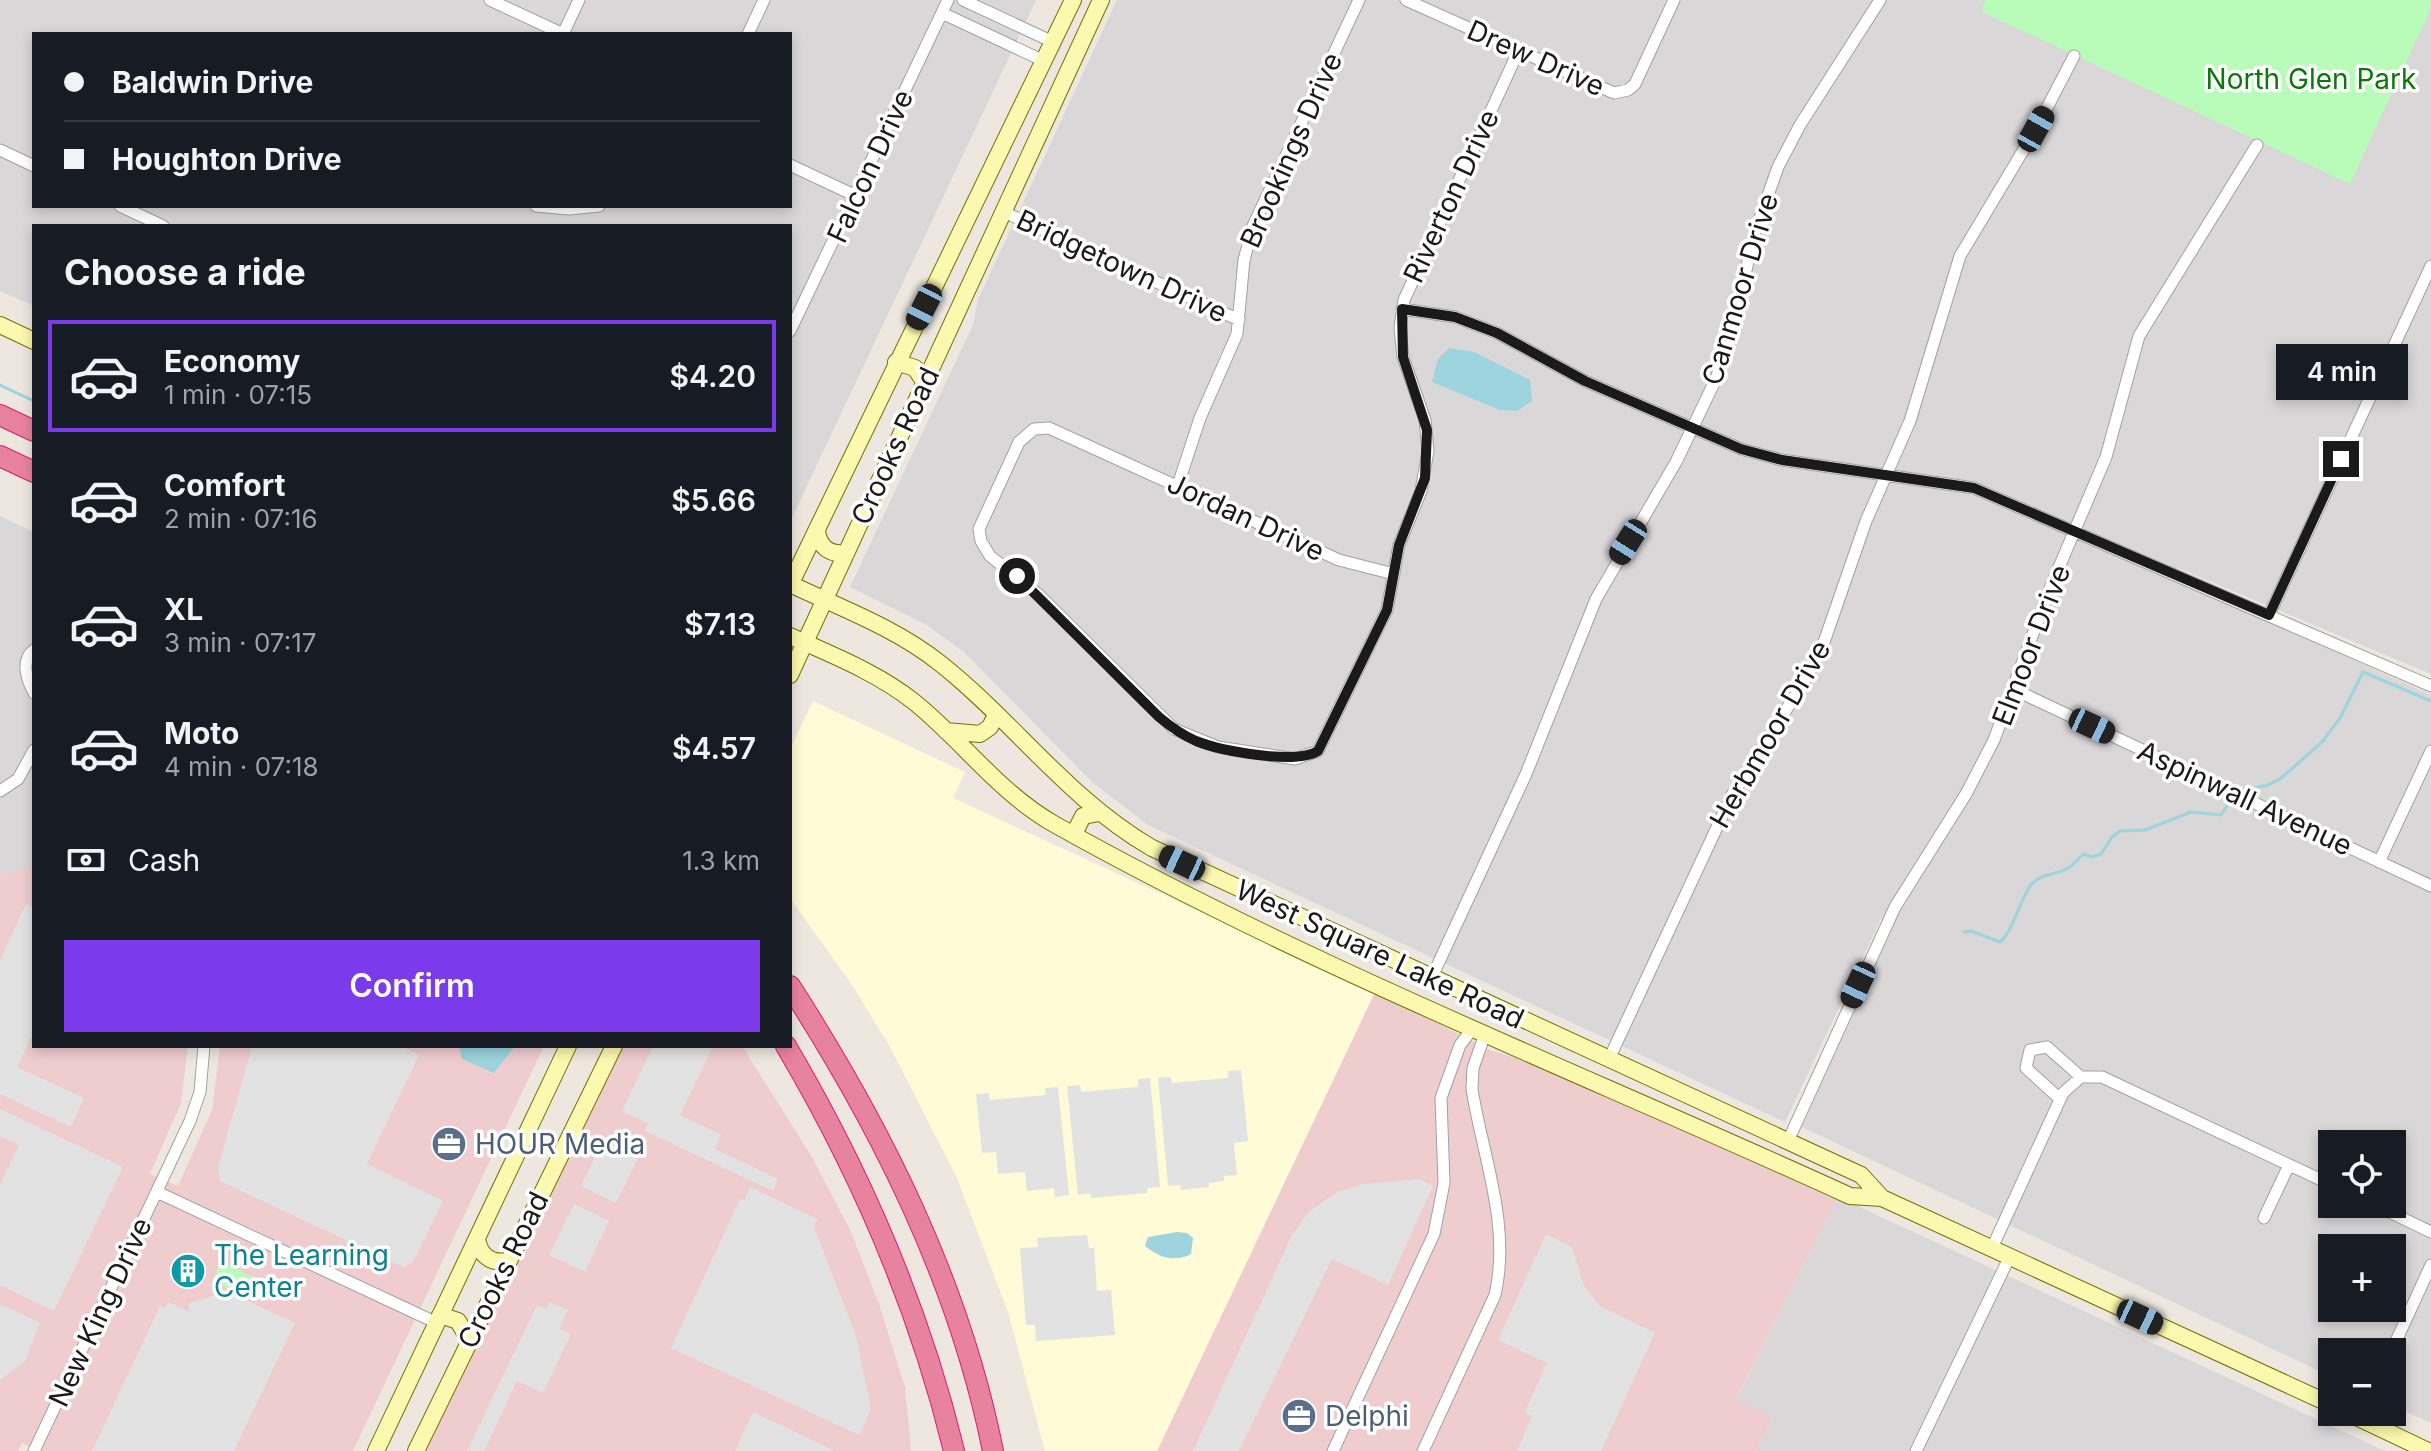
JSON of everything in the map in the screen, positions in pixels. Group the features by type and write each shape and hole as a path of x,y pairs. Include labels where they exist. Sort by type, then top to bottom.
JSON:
{"highway":[{"path":"0,415 32,430"},
{"path":"0,456 32,471"},
{"path":"792,989 867,1111 910,1199 938,1265 993,1451"},
{"path":"787,1048 833,1127 878,1221 910,1304 954,1451"}],"main road":[{"name":"Crooks Road","path":"792,581 1073,0"},
{"name":"Crooks Road","path":"792,665 797,640 824,600 1101,0"},
{"path":"1053,42 1064,48 1071,61"},
{"path":"979,197 986,211 1002,214"},
{"path":"0,325 32,340"},
{"path":"896,362 915,368 925,383"},
{"path":"817,531 818,539 827,550 845,553"},
{"name":"West Square Lake Road","path":"792,586 920,649 996,715 1052,772 1099,813 1166,856 1861,1175 1882,1198"},
{"name":"West Square Lake Road","path":"797,640 888,684 944,731 1006,790 1074,834 1286,942 1850,1196 1882,1198 2318,1399"},
{"path":"944,731 980,734 990,727 996,715"},
{"path":"1074,834 1083,816 1099,813"},
{"path":"1286,942 1304,933 1305,919"},
{"path":"1479,1031 1484,1011 1498,1008"},
{"name":"Crooks Road","path":"377,1450 567,1048"},
{"name":"Crooks Road","path":"416,1451 506,1261 613,1048"},
{"path":"1812,1179 1826,1173 1830,1161"},
{"path":"477,1238 480,1250 489,1259 506,1261"},
{"path":"438,1319 458,1321 469,1340"},
{"path":"2379,1426 2428,1451"}],"street":[{"path":"490,0 559,32"},
{"path":"564,32 579,0"},
{"path":"749,32 764,0"},
{"name":"Falcon Drive","path":"792,327 948,0"},
{"path":"963,0 1053,42"},
{"name":"Brookings Drive","path":"1178,485 1205,406 1233,345 1239,320 1244,260 1253,226 1359,0"},
{"name":"Drew Drive","path":"1406,0 1607,93 1623,92 1635,84 1674,0"},
{"name":"Canmoor Drive","path":"1432,977 1526,774 1596,599 1692,430 1722,364 1755,232 1778,167 1800,125 1880,0"},
{"path":"942,13 1044,61"},
{"name":"Riverton Drive","path":"1394,574 1402,535 1425,478 1428,451 1425,420 1403,357 1402,309 1413,278 1518,52"},
{"name":"Herbmoor Drive","path":"1609,1059 1732,795 1818,656 1866,521 1915,407 1960,256 2036,129 2074,56"},
{"name":"Elmoor Drive","path":"1788,1141 1895,907 1978,772 2015,690 2042,609 2106,457 2139,336 2257,145"},
{"path":"0,150 32,165"},
{"path":"792,166 856,196"},
{"path":"124,208 159,224"},
{"path":"558,208 579,208"},
{"name":"Bridgetown Drive","path":"1002,214 1239,320"},
{"path":"2269,615 2431,266"},
{"path":"1402,309 1455,317 1497,333 1585,381 1692,430 1782,460 1974,488 2431,686"},
{"name":"Jordan Drive","path":"1038,428 1054,428 1178,485 1339,560 1394,574 1382,620 1326,741 1313,755 1295,759 1218,747 1174,729 1039,595 990,556 981,541 980,523 1016,446 1025,434 1038,428"},
{"path":"32,653 25,663 32,686"},
{"name":"Aspinwall Avenue","path":"2015,690 2431,886"},
{"path":"2379,862 2431,751"},
{"path":"0,791 18,779 32,754"},
{"path":"1333,1451 1434,1234 1444,1183 1441,1098 1460,1045 1479,1031"},
{"path":"1423,1451 1495,1295 1501,1269 1502,1240 1472,1089 1479,1031"},
{"path":"2060,1099 2026,1068 2027,1055 2038,1046 2047,1047 2081,1077"},
{"path":"157,1192 198,1101 204,1048"},
{"path":"1992,1248 2060,1099 2068,1085 2081,1077 2102,1077 2318,1178"},
{"path":"2264,1218 2289,1165"},
{"name":"New King Drive","path":"34,1451 157,1192 438,1319"},
{"path":"2402,1218 2431,1232"},
{"path":"1916,1451 2010,1256"},
{"path":"2397,1338 2431,1265"}],"shaded area":[{"path":"0,0 1036,0 792,518 792,224 32,224 32,305 0,291"},
{"path":"1117,0 2431,0 2431,674 2178,568 2172,578 2431,695 2431,1423 2406,1411 2406,1338 2318,1338 2318,1370 1802,1127 1894,925 1881,919 1785,1122 1148,825 1092,782 964,652 925,624 850,587 973,325 978,300"},
{"path":"0,516 32,531 32,866 0,874"},
{"path":"813,701 965,772 953,798 1375,992 1157,1451 1045,1451 1008,1312 957,1178 890,1047 852,985 792,901 792,745"},
{"path":"32,866 32,1048 188,1048 181,1103 150,1174 178,1186 212,1110 220,1048 543,1048 353,1451 37,1451 22,1443 18,1451 0,1451 0,874"},
{"path":"26,904 32,906 32,1035 17,1067 84,1098 71,1127 0,1094 0,961"},
{"path":"1375,992 1492,1051 1534,1063 1838,1197 1736,1399 1773,1417 1756,1451 1157,1451"},
{"path":"251,1048 404,1048 419,1055 367,1164 443,1201 413,1262 403,1267 220,1181 218,1167"},
{"path":"623,1048 743,1048 812,1157 851,1232 879,1304 905,1387 911,1451 426,1451"},
{"path":"652,1048 712,1048 680,1115 721,1135 715,1149 778,1179 773,1191 645,1131 648,1124 622,1111"},
{"path":"1241,1070 1248,1141 1234,1143 1237,1175 1224,1176 1224,1181 1209,1183 1209,1187 1181,1190 1180,1185 1168,1186 1158,1078 1171,1077 1172,1083 1228,1078 1228,1071"},
{"path":"1150,1078 1160,1187 1147,1188 1147,1193 1091,1198 1090,1193 1078,1195 1067,1086 1080,1085 1081,1092 1138,1087 1138,1079"},
{"path":"1058,1087 1069,1195 1055,1197 1054,1188 1027,1191 1025,1172 998,1174 996,1152 982,1153 976,1094 989,1093 990,1100 1046,1095 1045,1088"},
{"path":"0,1109 123,1167 54,1311 0,1285 0,1185 19,1145 0,1136"},
{"path":"604,1139 639,1156 616,1203 581,1186"},
{"path":"1420,1179 1433,1186 1388,1285 1332,1259 1239,1451 1193,1451 1292,1235 1309,1212 1337,1192 1363,1184"},
{"path":"750,1187 817,1219 814,1227 856,1336 871,1410 859,1435 671,1348 740,1199 744,1200"},
{"path":"1838,1197 2318,1420 2318,1426 2331,1426 2385,1451 1756,1451 1773,1417 1736,1400"},
{"path":"574,1204 609,1221 585,1272 549,1255"},
{"path":"1546,1234 1572,1247 1584,1286 1600,1306 1655,1333 1601,1451 1517,1451 1532,1416 1525,1412 1547,1363 1498,1340"},
{"path":"1087,1235 1089,1248 1094,1248 1097,1291 1111,1290 1115,1335 1036,1341 1035,1325 1026,1325 1020,1248 1038,1247 1037,1238"},
{"path":"229,1292 295,1323 234,1451 92,1451 160,1306 165,1308 168,1302 190,1312 188,1304 221,1293 224,1302"},
{"path":"549,1302 568,1310 559,1328 571,1334 543,1393 517,1381 484,1451 467,1451 537,1305 546,1309"},
{"path":"0,1304 40,1323 25,1361 0,1380"},
{"path":"753,1412 835,1451 735,1451"}],"green space":[{"name":"North Glen Park","path":"1985,0 2431,0 2431,8 2350,184 1982,12"},
{"path":"221,1262 264,1282 256,1302 212,1281"}],"water":[{"path":"1449,348 1474,352 1530,380 1532,401 1517,411 1500,410 1432,382 1438,359"},
{"path":"459,1048 513,1048 494,1073 462,1059"},
{"path":"1187,1233 1193,1238 1191,1254 1185,1257 1167,1258 1145,1246 1148,1237"}],"waterway":[{"path":"0,385 32,400"},
{"path":"2243,790 2280,779 2322,742 2340,718 2363,672 2431,701"},
{"path":"1964,932 1971,931 2000,942 2030,886 2039,878 2070,867 2084,854 2093,857 2101,854 2120,831 2145,830 2191,812 2221,815 2230,801"}],"place":[{"name":"HOUR Media","path":"449,1144"},
{"name":"The Learning Center","path":"188,1271"},
{"name":"Delphi","path":"1299,1416"}],"route":[{"path":"1017,576 1174,729 1208,745 1295,759 1318,751 1330,734 1387,610 1399,545 1425,478 1427,430 1405,367 1400,338 1402,309 1468,321 1534,351 1585,381 1741,449 1782,460 1931,479 1974,488 2269,615 2341,459"}]}
